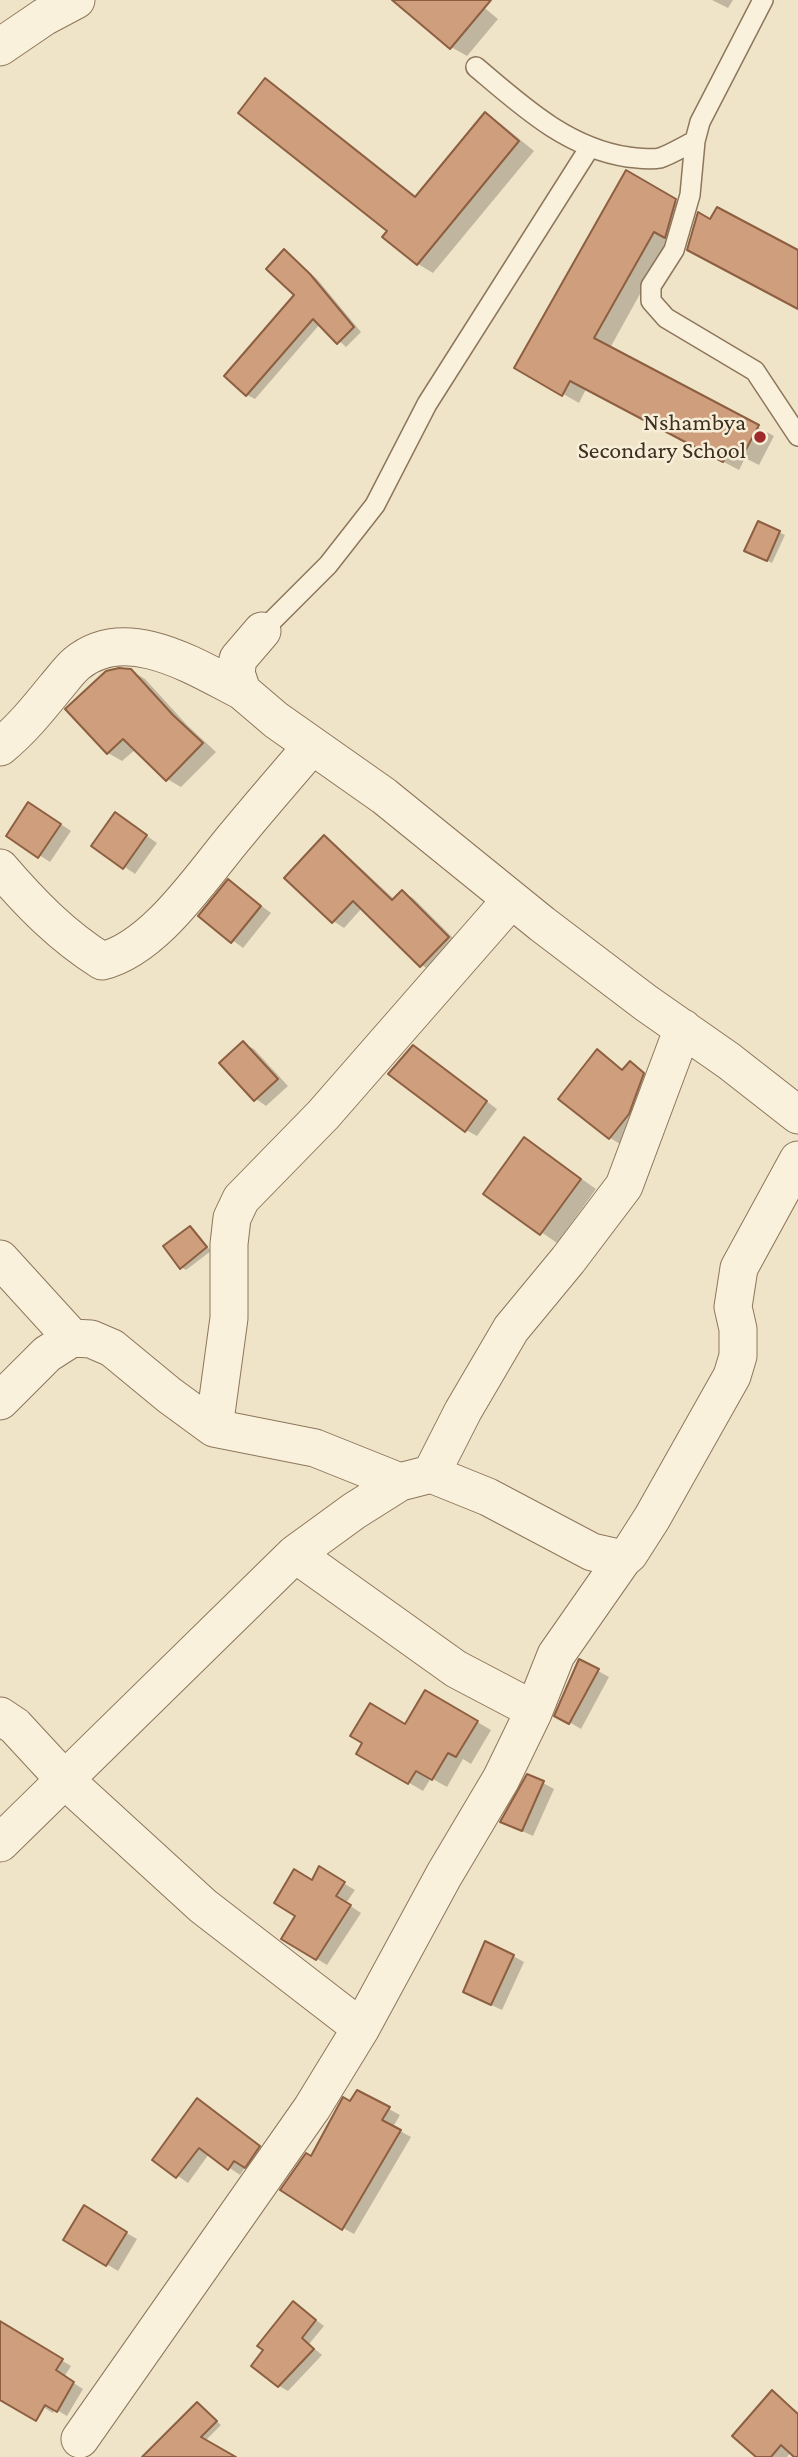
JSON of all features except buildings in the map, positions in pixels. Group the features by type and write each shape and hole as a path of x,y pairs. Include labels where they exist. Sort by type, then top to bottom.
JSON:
{"street":[{"path":"0,47 44,16 76,0"},
{"path":"242,691 236,673 239,659 262,631"},
{"path":"0,747 24,725 77,663 100,651 121,646 150,649 170,656 242,691 276,720 384,796 511,900 798,1115"},
{"path":"0,868 36,910 83,949 102,961 117,957 146,938 176,907 312,746"},
{"path":"214,1428 229,1318 229,1244 232,1218 241,1199 323,1115 511,900"},
{"path":"0,1843 295,1554 355,1510 415,1478 463,1411 511,1329 624,1185 683,1028"},
{"path":"80,2440 312,2108 361,2028 444,1875 501,1779 534,1710 556,1655 652,1518 732,1376 738,1356 738,1329 733,1307 740,1268 798,1160"},
{"path":"0,1259 72,1338"},
{"path":"0,1401 47,1354 72,1338 91,1339 111,1348 214,1428 314,1448 488,1497 592,1552 622,1559"},
{"path":"295,1554 456,1669 534,1710"},
{"path":"0,1716 15,1726 64,1779 203,1906 361,2028"}],"lane":[{"path":"763,0 700,122 695,141 690,195 674,250 651,286 651,301 666,318 755,371 798,436"},
{"path":"477,67 522,106 568,138 607,153 643,159 660,158 695,141"},
{"path":"262,631 328,565 375,505 426,404 590,147"}],"place":[{"name":"Nshambya Secondary School","path":"760,437"}]}
